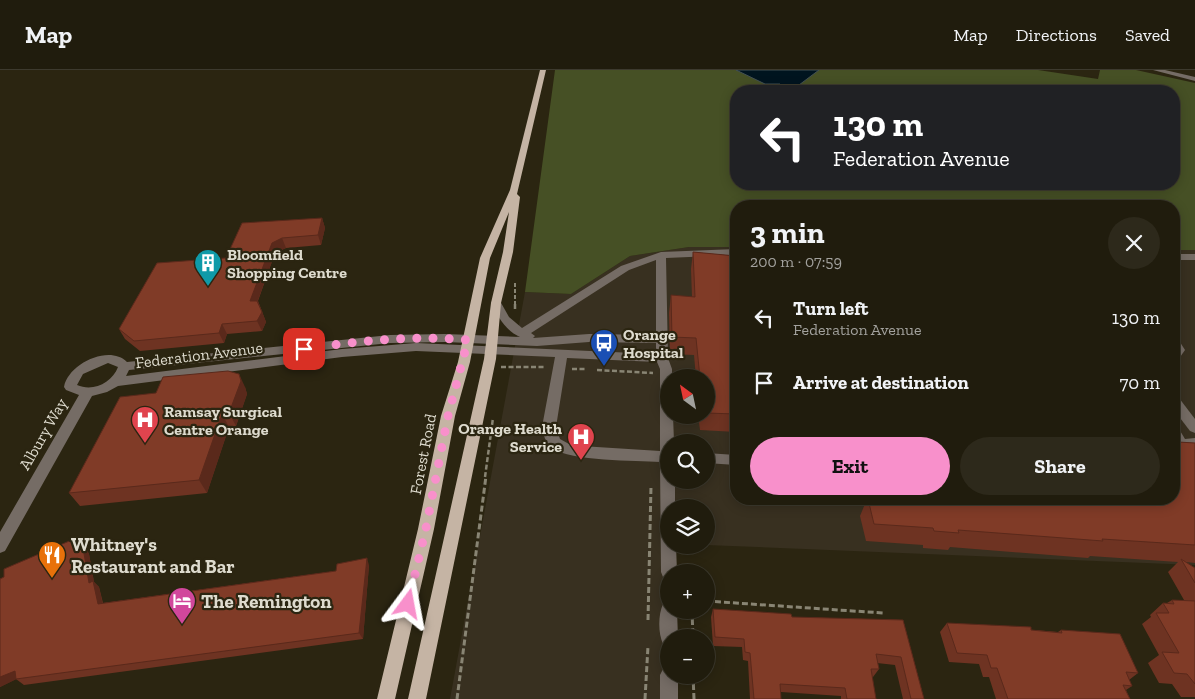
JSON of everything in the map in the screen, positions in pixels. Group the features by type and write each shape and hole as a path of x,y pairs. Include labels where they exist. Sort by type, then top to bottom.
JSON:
{"main road":[{"name":"Forest Road","path":"386,699 426,528 448,416 467,344 486,258 514,190 543,70"},
{"name":"Forest Road","path":"418,699 496,346 496,303 508,252 516,199 514,190"}],"street":[{"path":"1156,70 1195,79"},
{"path":"1177,70 1195,71"},
{"path":"521,334 625,268 661,255 730,252"},
{"path":"661,255 662,358 666,368 668,434"},
{"path":"1180,256 1195,257"},
{"path":"496,303 505,321 521,334 556,340"},
{"name":"Federation Avenue","path":"445,338 467,344 342,354 116,382 103,389 87,393 77,392 70,387 70,379 77,371 93,362 108,359 119,361 124,366 390,339 445,338"},
{"path":"496,346 589,338 662,340"},
{"path":"467,344 562,353 662,358"},
{"path":"562,353 549,427 551,436 556,443 576,451 660,456"},
{"path":"116,382 123,373 124,366"},
{"name":"Albury Way","path":"0,546 87,393"},
{"path":"1180,409 1195,428"},
{"path":"1180,441 1182,444 1195,443"},
{"path":"715,459 730,460"},
{"path":"668,489 669,564"},
{"path":"669,684 669,699"}],"path":[{"path":"515,274 515,311"},
{"path":"496,346 500,367 499,373"},
{"path":"500,367 551,368"},
{"path":"568,369 586,369"},
{"path":"597,370 656,375"},
{"path":"457,699 494,415"},
{"path":"648,620 651,482"},
{"path":"715,602 883,613"},
{"path":"645,699 648,646"},
{"path":"693,684 694,699"}],"shaded area":[{"name":"Orange Health Service","path":"689,247 730,247 730,505 1180,505 1180,250 1195,250 1195,565 715,545 715,499 660,499 660,554 668,554 667,564 660,564 660,619 666,619 665,629 660,629 660,684 663,684 663,699 450,699 525,292 571,294 630,256"}],"green space":[{"path":"555,70 1038,70 1098,79 1100,70 1136,70 1195,83 1195,250 1180,250 1180,200 730,200 730,247 689,247 630,256 571,294 525,292"}],"water":[{"path":"736,70 819,70 799,85 765,84"}],"building":[{"name":"Bloomfield Shopping Centre","path":"322,218 318,235 282,238 272,243 250,301 257,301 262,312 257,321 222,324 219,333 134,341 119,329 157,263 226,258 242,223"},
{"path":"693,252 730,255 730,414 715,413 715,369 699,369 696,338 672,337 671,295 695,297"},
{"name":"Ramsay Surgical Centre Orange","path":"228,371 239,374 241,381 229,413 222,414 199,480 69,493 120,397 156,393 163,377"},
{"path":"1180,442 1195,443 1195,545 1102,539 1103,541 958,530 959,533 934,531 933,528 874,524 869,505 1180,505"},
{"name":"The Remington","path":"81,536 89,583 93,581 98,604 336,571 337,564 367,558 359,633 16,679 15,671 0,677 0,579 4,577 4,569"},
{"path":"1181,559 1195,568 1195,583"},
{"path":"1172,600 1195,601 1195,684 1187,674 1174,673 1162,652 1179,653 1156,613 1169,613 1163,603 1174,604"},
{"path":"715,609 791,614 792,617 903,620 924,699 911,699 901,657 876,654 879,669 871,669 876,699 847,699 845,688 780,684 781,699 754,699 750,653 745,652 744,639 715,637"},
{"path":"947,623 1031,627 1031,630 1062,633 1061,630 1120,634 1138,673 1126,672 1132,686 1123,685 1130,699 1008,699 997,668 991,668 987,655 957,653"}],"place":[{"name":"Bloomfield Shopping Centre","path":"208,287"},
{"name":"Orange Hospital","path":"604,367"},
{"name":"Ramsay Surgical Centre Orange","path":"145,444"},
{"name":"Orange Health Service","path":"581,461"},
{"name":"Whitney's Restaurant and Bar","path":"52,579"},
{"name":"The Remington","path":"182,625"}],"route":[{"path":"304,349 390,339 445,338 468,340 464,362 448,416 426,528 408,604"}]}
